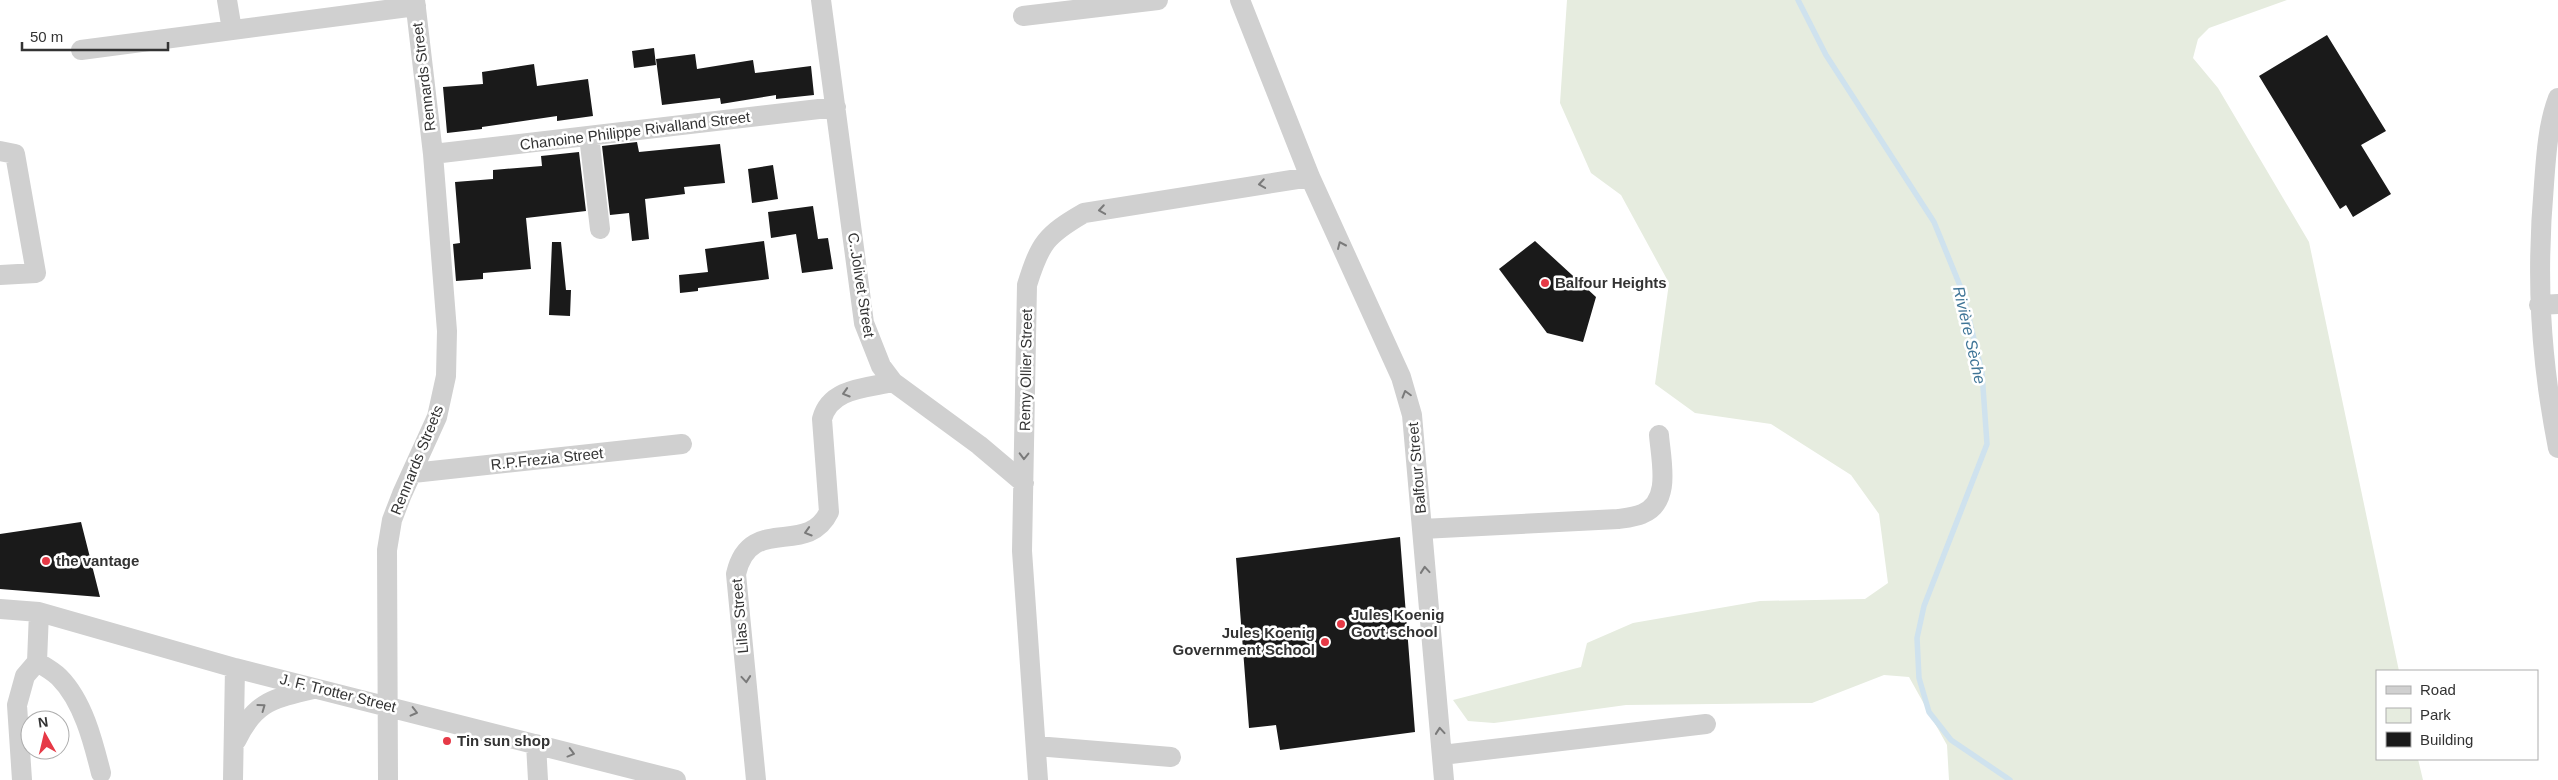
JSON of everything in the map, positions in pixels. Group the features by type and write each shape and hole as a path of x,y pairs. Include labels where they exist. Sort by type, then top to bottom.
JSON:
{"street":[{"path":"227,0 232,30"},
{"name":"C..Jolivet Street","path":"821,0 864,323 881,366 893,382 979,445 1024,483"},
{"path":"1023,16 1158,0"},
{"name":"Balfour Street","path":"1240,0 1310,177 1401,377 1412,415 1444,780"},
{"path":"81,50 416,3"},
{"name":"Rennards Street","path":"416,3 433,154"},
{"path":"2558,98 2546,156 2539,238 2548,305 2546,388 2558,448"},
{"name":"Chanoine Philippe Rivalland Street","path":"433,154 836,107"},
{"path":"589,136 600,228"},
{"path":"0,151 16,154 36,273 0,275"},
{"name":"Rennards Streets","path":"388,780 387,550 392,520 437,417 446,376 447,331 433,154"},
{"name":"Remy Ollier Street","path":"1038,780 1022,551 1027,285 1036,255 1056,230 1084,213 1310,177"},
{"name":"Lilas Street","path":"756,780 736,574 739,560 747,549 758,541 804,534 816,530 824,523 829,512 822,419 824,409 831,400 842,394 893,382"},
{"path":"1422,529 1618,519 1642,514 1657,503 1662,487 1659,435"},
{"name":"R.P.Frezia Street","path":"413,473 682,444"},
{"name":"J. F. Trotter Street","path":"0,609 39,612 235,668 676,780"},
{"path":"22,780 17,705 25,676 37,662 39,612"},
{"path":"37,662 58,676 74,696 94,745 101,773"},
{"path":"233,780 235,668"},
{"path":"234,745 246,721 264,704 315,688"},
{"path":"1442,755 1706,724"},
{"path":"536,744 538,780"},
{"path":"1036,746 1171,757"}],"green space":[{"path":"1567,0 2287,0 2209,28 2198,39 2193,58 2218,88 2309,242 2399,670 2376,670 2376,760 2418,760 2423,780 1949,780 1947,745 1909,677 1884,675 1812,703 1626,705 1494,723 1468,721 1453,700 1581,667 1587,643 1633,623 1760,601 1865,599 1888,583 1879,514 1851,475 1771,424 1695,413 1655,384 1669,283 1621,195 1591,173 1560,103"}],"building":[{"path":"2327,35 2386,131 2361,145 2391,194 2353,217 2346,205 2340,209 2259,76"},
{"path":"654,48 656,65 634,68 632,51"},
{"path":"695,54 697,69 753,60 755,73 811,66 814,95 776,99 776,95 721,104 720,98 662,105 656,59"},
{"path":"534,64 537,86 588,79 593,116 557,121 557,116 447,133 443,87 483,84 482,72"},
{"path":"637,142 639,152 720,144 725,183 684,187 685,194 645,199 649,239 632,241 629,213 610,215 602,146"},
{"path":"579,152 586,211 526,218 531,269 483,273 483,279 456,281 453,244 460,243 455,182 493,179 493,170 542,166 541,156"},
{"path":"773,165 778,199 752,203 748,169"},
{"path":"813,206 818,239 828,238 833,269 802,273 796,234 771,238 768,212"},
{"path":"764,241 769,279 698,288 698,291 680,293 679,275 708,272 705,249"},
{"name":"Balfour Heights","path":"1535,241 1596,297 1583,342 1547,333 1499,269"},
{"path":"552,242 561,242 566,290 571,290 570,316 549,315"},
{"name":"the vantage","path":"81,522 100,597 0,589 0,534"},
{"name":"Jules Koenig Government School","path":"1400,537 1415,732 1280,750 1276,725 1249,728 1236,558"}],"waterway":[{"name":"Rivière Sèche","path":"1798,0 1826,55 1934,222 1963,293 1982,373 1987,444 1924,606 1917,638 1919,678 1929,712 1951,740 2010,780"}],"place":[{"name":"Balfour Heights","path":"1545,283"},
{"name":"the vantage","path":"46,561"},
{"name":"Jules Koenig Govt school","path":"1341,624"},
{"name":"Jules Koenig Government School","path":"1325,642"},
{"name":"Tin sun shop","path":"447,741"}]}
